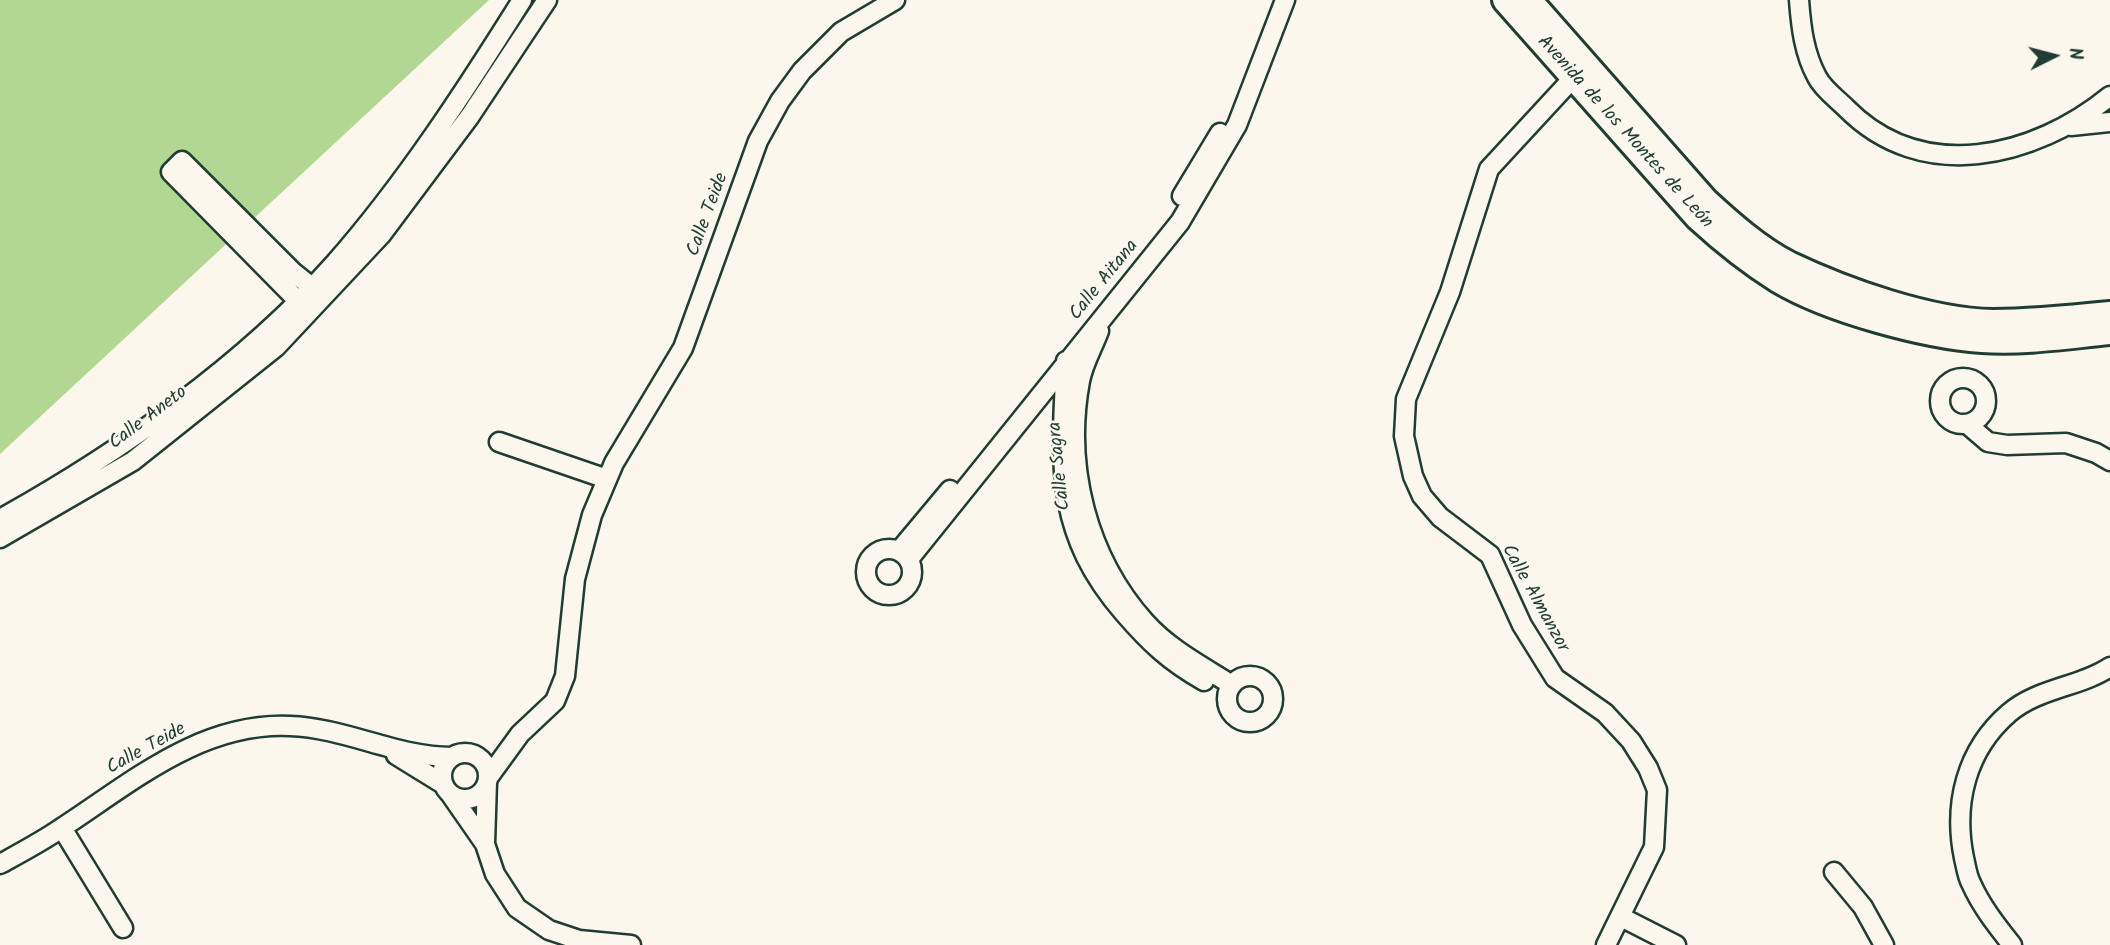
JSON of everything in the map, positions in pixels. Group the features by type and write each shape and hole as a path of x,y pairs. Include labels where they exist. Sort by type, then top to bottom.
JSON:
{"street":[{"name":"Calle Aneto","path":"317,291 334,263 453,109 522,0"},
{"name":"Calle Aneto","path":"0,519 157,418 302,306 380,235 470,116 547,0"},
{"name":"Calle Teide","path":"487,780 520,734 555,701 565,676 575,579 592,516 607,479 683,348 758,141 780,101 802,71 841,32 895,0"},
{"name":"Calle Aitana","path":"904,555 1053,391 1066,355 1161,232 1224,125 1273,0"},
{"name":"Calle Aitana","path":"1066,355 1106,313 1180,222 1237,125 1285,0"},
{"name":"Avenida de los Montes de León","path":"1505,0 1698,218 1727,246 1780,282 1843,308 1930,333 1983,340 2110,332"},
{"name":"Avenida de los Montes de León","path":"1529,0 1705,200 1734,227 1787,263 1850,289 1937,315 1991,322 2110,314"},
{"path":"1799,0 1803,40 1818,79 1866,128 1897,144 1941,157 2030,144 2071,126 2110,96"},
{"name":"Calle Almanzor","path":"1574,77 1489,169 1450,292 1406,399 1404,436 1413,476 1422,496 1440,517 1490,555 1522,625 1555,678 1605,713 1631,741 1648,768 1657,790 1654,847 1606,945"},
{"path":"2071,126 2110,122"},
{"path":"302,306 171,172 182,161 293,272 317,291"},
{"name":"Calle Aneto","path":"0,538 133,461 276,347 302,306"},
{"name":"Calle Sagra","path":"1053,391 1080,379 1106,313"},
{"name":"Calle Sagra","path":"1053,391 1074,425 1081,493 1095,546 1116,583 1146,623 1178,652 1230,690 1170,662 1099,584 1079,547 1066,501 1064,410 1053,391 1066,355"},
{"path":"1053,391 1053,400 1064,410"},
{"path":"1967,424 1988,442 2007,445 2066,443 2096,453 2110,461"},
{"path":"499,442 607,479"},
{"path":"2012,945 1993,922 1969,881 1959,834 1962,787 1982,742 2010,712 2058,686 2098,674 2110,667"},
{"name":"Calle Teide","path":"0,864 62,828 137,776 183,749 240,730 289,726 336,731 384,748 429,757 452,757"},
{"name":"Calle Teide","path":"470,754 520,734"},
{"name":"Calle Teide","path":"384,748 447,789"},
{"path":"485,844 487,780 484,763 470,754 452,757 443,769 447,789 485,844 495,874 517,908 548,930 579,940 631,945"},
{"path":"447,789 458,799 472,798 484,789 487,780"},
{"path":"62,828 123,928"},
{"path":"1834,872 1863,907 1884,945"},
{"path":"1621,917 1676,945"}],"green space":[{"path":"0,0 489,0 0,454"}]}
